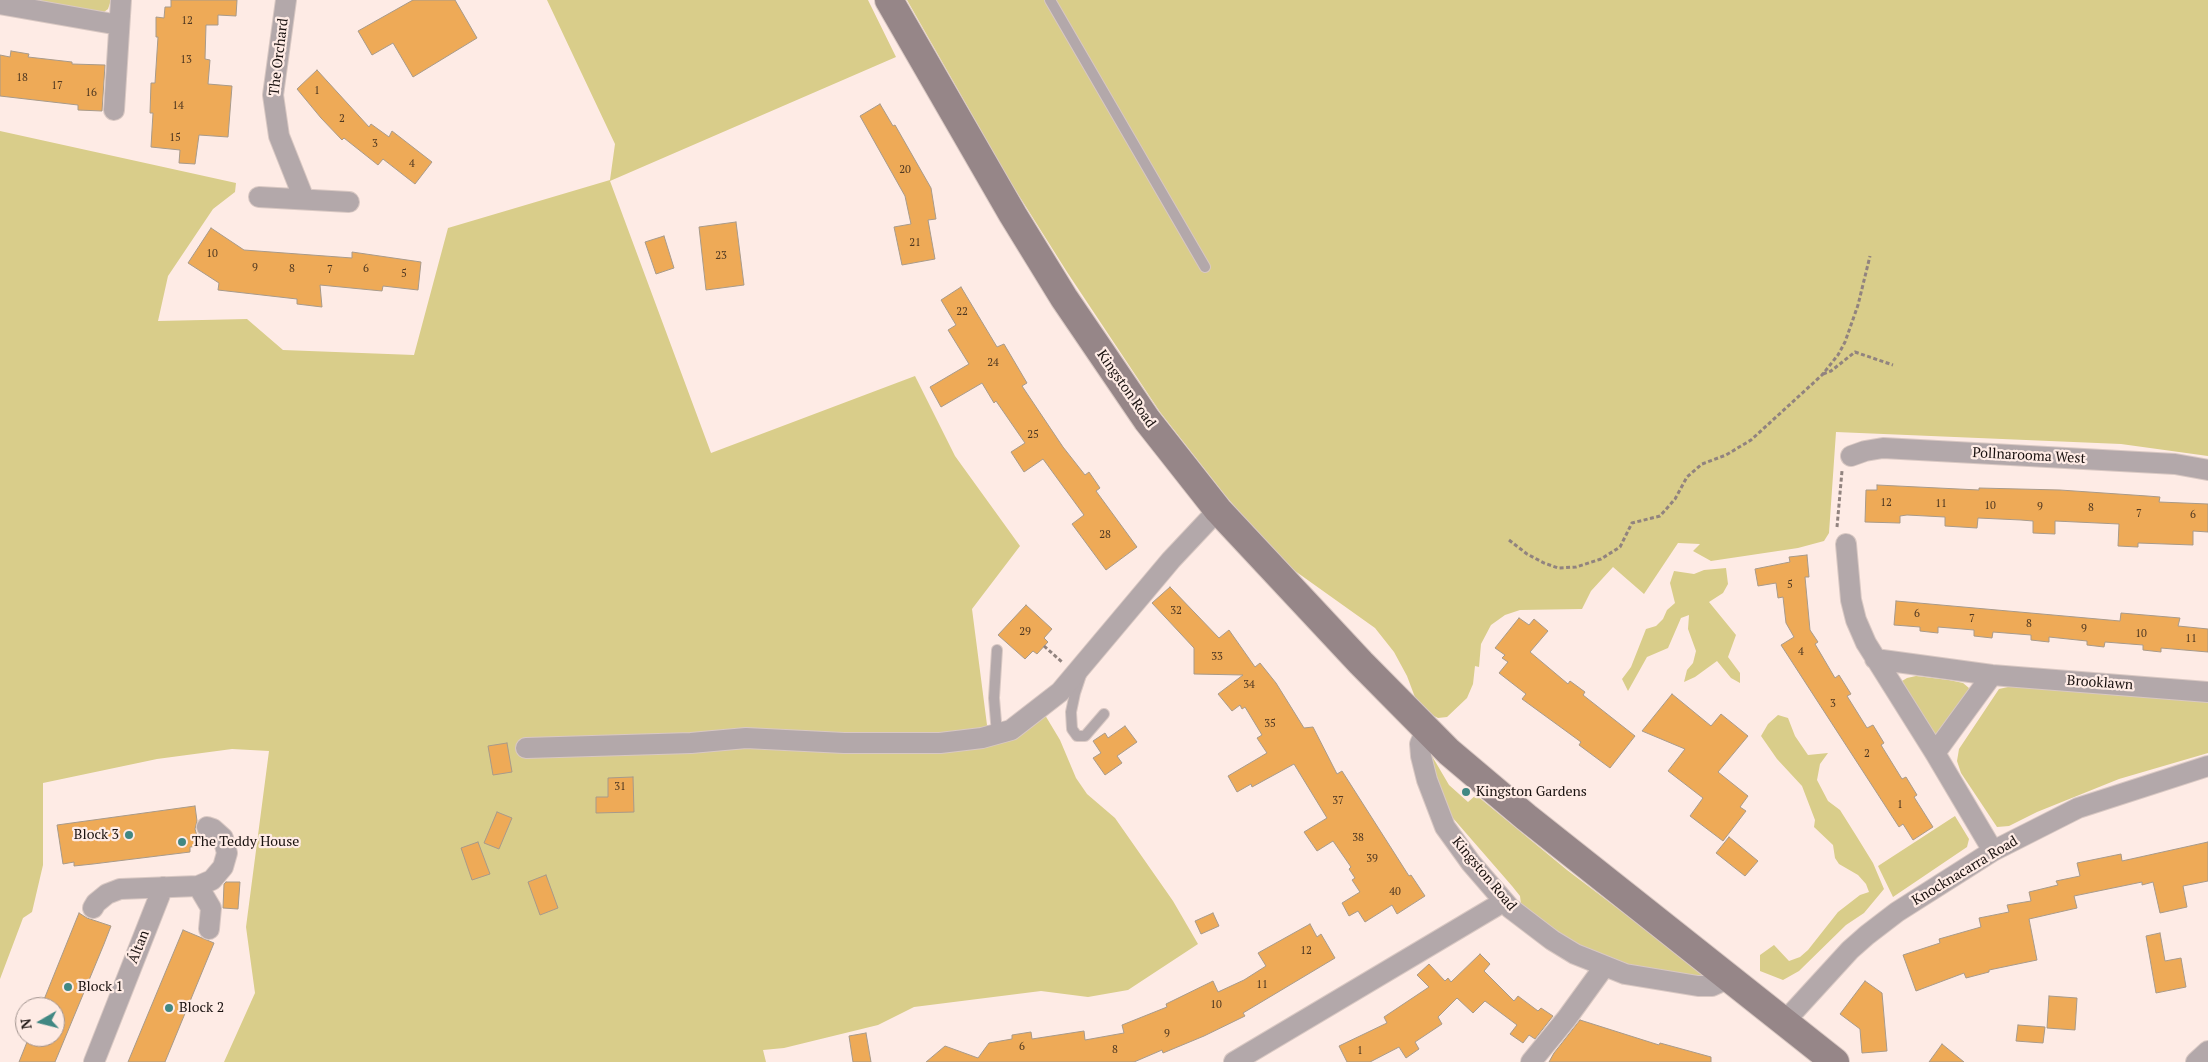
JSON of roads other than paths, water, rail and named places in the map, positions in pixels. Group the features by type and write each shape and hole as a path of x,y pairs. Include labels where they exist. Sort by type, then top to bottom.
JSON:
{"main road":[{"name":"Kingston Road","path":"889,0 1013,215 1064,298 1147,420 1218,510 1361,664 1455,758 1526,818 1835,1062"}],"street":[{"path":"114,110 120,0"},
{"name":"The Orchard","path":"286,0 273,95 279,136 304,199"},
{"path":"0,4 119,25"},
{"path":"259,197 349,202"},
{"name":"Pollnarooma West","path":"1852,456 1865,451 1883,448 2175,464 2208,470"},
{"path":"526,748 746,738 844,743 940,743 1012,730 1060,692 1172,560 1218,510"},
{"path":"1846,544 1851,600 1854,614 1866,643 1935,753 1993,851"},
{"name":"Brooklawn","path":"1875,659 1992,675 2208,692"},
{"path":"1935,753 1992,675"},
{"name":"Kingston Road","path":"1426,730 1420,744 1421,756 1434,801 1445,827 1503,902 1552,940 1575,954 1625,974 1698,986 1712,986 1723,981 1728,976"},
{"name":"Knocknacarra Road","path":"1785,1021 1850,950 1874,930 1898,912 1993,851 2078,808 2208,766"},
{"path":"93,908 96,902 114,891 129,888 198,886 212,880 226,861 227,853 224,838 214,829 207,827"},
{"path":"198,886 211,908 209,929"},
{"name":"Áltan","path":"94,1062 163,887"},
{"path":"1234,1062 1503,902"},
{"path":"1531,1062 1604,967"},
{"path":"2196,1062 2208,1051"}],"lane":[{"path":"1050,0 1204,267"},
{"path":"997,650 994,698 997,734"},
{"path":"1080,669 1081,674 1071,712 1072,729 1078,736 1085,736 1104,714"}],"place":[{"name":"Kingston Gardens","path":"1466,792"},
{"name":"Block 3","path":"129,835"},
{"name":"The Teddy House","path":"182,842"},
{"name":"Block 1","path":"68,987"},
{"name":"Block 2","path":"169,1008"}]}
